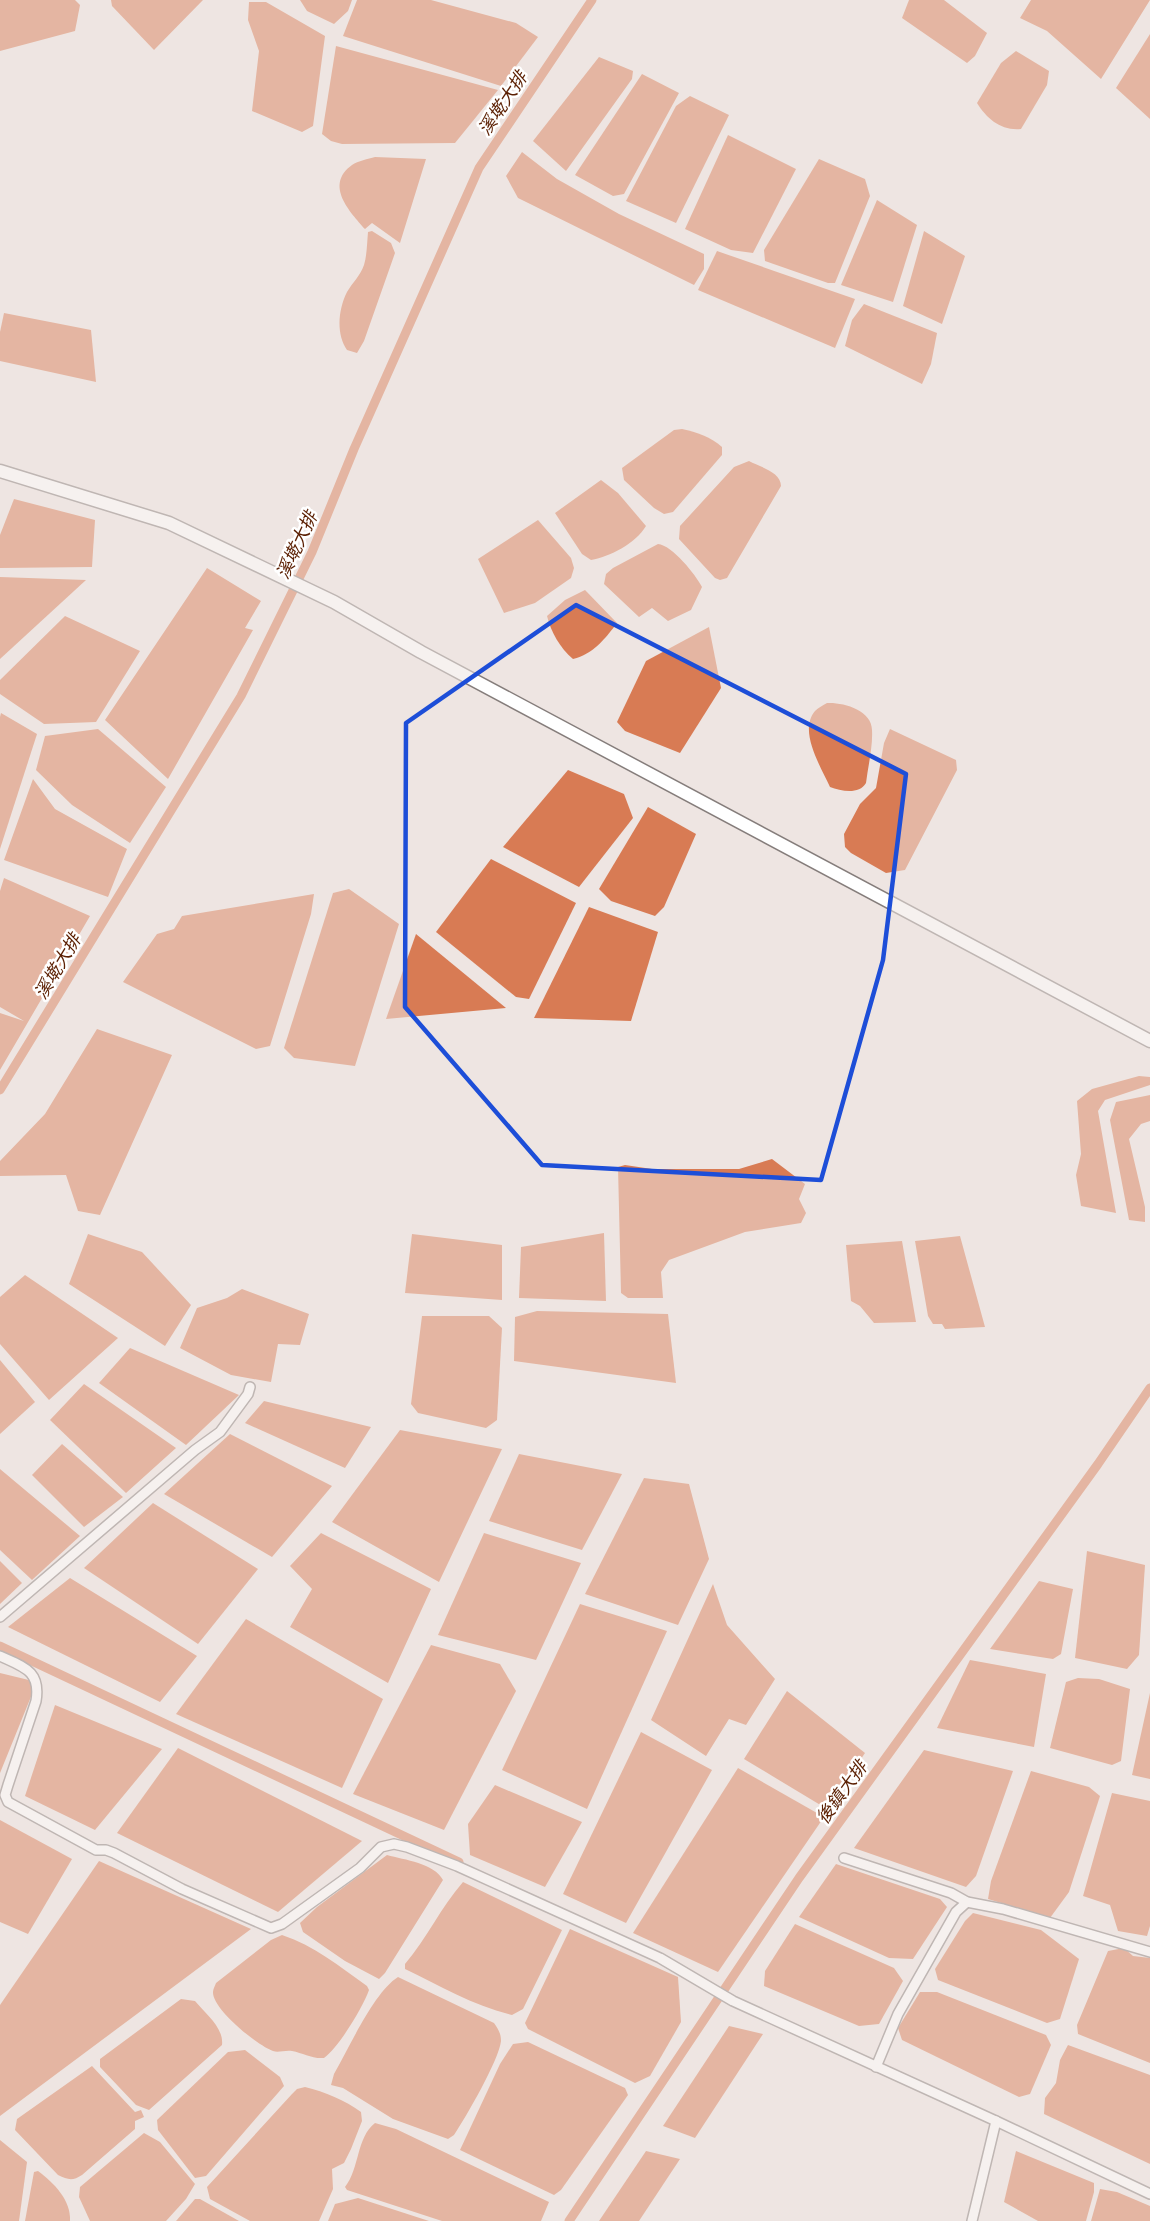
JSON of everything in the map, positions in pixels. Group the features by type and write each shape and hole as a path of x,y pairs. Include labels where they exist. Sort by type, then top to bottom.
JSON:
{"main road":[{"path":"0,471 169,523 296,582 432,658 1150,1041"}],"street":[{"path":"0,1617 220,1431 248,1394 249,1387"},
{"path":"0,1656 23,1666 32,1673 38,1688 36,1701 5,1795 8,1802 96,1850 114,1852 182,1888 271,1928 282,1924 350,1875 381,1847 394,1844 407,1847 457,1866 660,1958 733,2001 1150,2194"},
{"path":"844,1858 951,1893 967,1902 1003,1909 1150,1952"},
{"path":"876,2067 912,1987 956,1912 967,1902"},
{"path":"972,2221 996,2121"}],"highlighted area":[{"path":"576,605 906,774 883,960 821,1180 542,1165 405,1007 406,723"}],"water":[{"path":"0,0 75,0 80,5 75,31 0,51"},
{"path":"111,0 203,0 154,50 112,6"},
{"path":"300,0 352,0 348,11 334,24 307,11"},
{"path":"357,0 431,0 516,23 538,37 501,86 343,36"},
{"path":"909,0 944,0 987,33 975,56 967,63 902,18"},
{"path":"1031,0 1150,0 1101,79 1047,31 1020,18"},
{"path":"249,2 266,2 325,36 313,126 302,132 252,111 259,51 248,20"},
{"path":"1150,34 1150,119 1116,88"},
{"path":"336,46 498,90 455,143 342,144 331,141 322,134"},
{"path":"1016,51 1049,71 1047,85 1021,129 1007,128 995,123 977,103 1001,63"},
{"path":"599,57 633,71 632,79 566,171 533,141"},
{"path":"642,74 679,93 624,194 613,196 575,175"},
{"path":"690,96 729,115 676,223 626,201 676,106"},
{"path":"728,135 796,169 753,253 731,250 685,229"},
{"path":"522,152 557,179 619,214 704,254 704,269 694,285 518,198 506,176"},
{"path":"375,157 426,159 400,243 372,223 365,229 342,198 340,181 344,173 352,165"},
{"path":"819,159 865,179 870,196 835,283 828,283 765,261 764,250"},
{"path":"877,200 917,225 893,302 841,285"},
{"path":"372,231 391,243 395,253 364,341 357,353 347,350 343,344 340,314 347,292 364,265 368,232"},
{"path":"924,231 965,256 942,324 903,306"},
{"path":"717,251 855,299 835,348 698,290"},
{"path":"864,304 937,333 931,364 922,384 845,346 852,320"},
{"path":"4,313 91,330 96,382 0,361 0,332"},
{"path":"682,429 713,440 722,447 722,455 673,512 664,514 654,508 624,480 622,468 674,430"},
{"path":"749,461 778,477 781,486 727,578 720,580 715,578 679,539 680,526 734,467"},
{"path":"601,480 618,493 646,526 636,538 622,548 591,560 582,554 555,513"},
{"path":"14,499 95,520 92,567 0,568 0,535"},
{"path":"538,520 571,558 574,568 571,578 535,603 504,613 478,559"},
{"path":"658,544 670,549 695,575 702,587 691,610 668,621 652,608 639,617 604,584 606,574 613,568"},
{"path":"207,568 261,601 245,628 253,630 168,779 105,720"},
{"path":"0,577 86,580 0,659"},
{"path":"585,590 617,623 593,650 573,659 557,639 547,616 565,600"},
{"path":"65,616 140,651 96,722 44,724 0,694 0,680"},
{"path":"709,627 721,688 680,753 625,731 617,722 646,661"},
{"path":"827,703 841,704 856,709 862,712 871,723 872,743 866,783 854,791 830,787 813,749 810,739 810,719 815,711"},
{"path":"1,713 37,734 0,849 0,717"},
{"path":"98,729 166,787 130,843 72,805 36,770 45,736"},
{"path":"890,729 956,760 957,770 905,870 886,873 851,853 845,847 844,834 860,804 876,788 884,743"},
{"path":"568,770 624,794 633,818 579,887 503,847"},
{"path":"33,779 55,809 127,849 108,897 4,860"},
{"path":"648,807 696,834 664,907 655,916 611,901 599,889"},
{"path":"491,859 576,903 529,999 516,997 436,932"},
{"path":"4,878 90,916 0,1070 0,1013 24,1021 0,1007 0,891"},
{"path":"349,889 399,924 355,1066 294,1058 284,1048 333,893"},
{"path":"314,894 311,914 270,1046 256,1049 123,982 157,934 174,929 182,916"},
{"path":"589,907 658,932 631,1021 534,1018"},
{"path":"416,934 506,1008 386,1019"},
{"path":"97,1029 172,1055 100,1215 78,1211 66,1175 0,1176 0,1161 45,1114"},
{"path":"1139,1076 1150,1077 1150,1085 1105,1100 1098,1111 1116,1213 1081,1206 1076,1175 1081,1154 1077,1101 1092,1089"},
{"path":"1150,1095 1150,1121 1141,1124 1129,1139 1145,1207 1145,1222 1129,1220 1110,1120 1116,1102"},
{"path":"772,1159 805,1184 799,1199 806,1213 801,1223 745,1232 669,1260 661,1272 663,1298 628,1298 621,1293 618,1167 625,1165 652,1169 739,1169"},
{"path":"604,1233 606,1301 519,1298 521,1247"},
{"path":"88,1234 142,1252 191,1305 165,1346 69,1284"},
{"path":"412,1234 502,1245 502,1300 405,1293"},
{"path":"960,1236 985,1327 945,1329 942,1324 933,1324 928,1316 915,1241"},
{"path":"902,1241 916,1322 874,1323 860,1306 851,1301 846,1245"},
{"path":"25,1275 118,1338 49,1400 0,1344 0,1297"},
{"path":"242,1289 309,1314 300,1345 278,1344 271,1382 231,1375 180,1348 197,1308 227,1298"},
{"path":"537,1311 668,1314 676,1383 514,1361 515,1317"},
{"path":"422,1316 489,1316 502,1328 497,1420 486,1428 418,1413 411,1404"},
{"path":"130,1348 239,1395 186,1445 99,1383"},
{"path":"0,1360 35,1402 0,1434"},
{"path":"84,1384 176,1448 126,1493 50,1420"},
{"path":"264,1401 371,1427 345,1468 245,1423"},
{"path":"400,1430 502,1449 439,1582 332,1522"},
{"path":"230,1434 332,1486 272,1557 164,1494"},
{"path":"62,1444 123,1497 84,1527 32,1475"},
{"path":"519,1454 622,1474 582,1550 489,1521"},
{"path":"0,1469 80,1536 32,1580 0,1550"},
{"path":"644,1478 689,1484 709,1559 678,1625 585,1594"},
{"path":"153,1503 258,1569 198,1644 84,1568"},
{"path":"321,1533 431,1589 388,1683 290,1627 312,1589 290,1566"},
{"path":"484,1533 581,1563 536,1660 438,1635"},
{"path":"1087,1551 1145,1565 1139,1655 1127,1669 1075,1658"},
{"path":"0,1561 22,1583 0,1604"},
{"path":"70,1578 197,1656 160,1702 8,1627"},
{"path":"1039,1581 1073,1589 1061,1654 1053,1659 990,1649"},
{"path":"713,1584 727,1625 775,1679 746,1725 729,1719 706,1756 651,1720"},
{"path":"580,1604 667,1631 587,1809 502,1770"},
{"path":"246,1619 383,1699 342,1788 176,1714"},
{"path":"431,1645 500,1664 516,1691 444,1830 353,1794"},
{"path":"970,1660 1046,1674 1034,1747 937,1728"},
{"path":"0,1673 37,1682 0,1773"},
{"path":"1078,1678 1099,1679 1130,1689 1121,1761 1112,1765 1050,1748 1066,1682"},
{"path":"787,1691 865,1753 827,1809 744,1759"},
{"path":"1150,1693 1150,1779 1132,1775"},
{"path":"55,1705 162,1749 95,1830 25,1796"},
{"path":"641,1732 712,1770 626,1923 563,1894"},
{"path":"178,1748 362,1841 278,1912 117,1833"},
{"path":"924,1750 1013,1771 976,1876 966,1887 854,1848"},
{"path":"738,1768 824,1817 718,1972 633,1933"},
{"path":"1031,1771 1089,1787 1100,1796 1069,1892 1050,1918 988,1899 991,1881"},
{"path":"495,1785 582,1822 545,1887 470,1855 468,1824"},
{"path":"1112,1793 1150,1801 1150,1926 1147,1936 1118,1931 1110,1905 1083,1896"},
{"path":"0,1820 72,1859 28,1934 0,1922"},
{"path":"387,1855 426,1866 439,1874 443,1880 379,1979 345,1961 303,1932 300,1923 317,1907"},
{"path":"99,1861 251,1929 0,2116 0,2005"},
{"path":"836,1864 940,1899 947,1907 913,1959 889,1958 799,1917"},
{"path":"463,1882 562,1930 523,2009 512,2015 471,2001 405,1969 405,1964"},
{"path":"973,1913 1041,1930 1079,1959 1060,2019 1047,2023 938,1980 935,1969 965,1921"},
{"path":"795,1924 894,1968 903,1981 879,2024 859,2026 764,1986 765,1971"},
{"path":"570,1929 678,1977 681,2022 650,2076 635,2083 528,2029 525,2023"},
{"path":"282,1935 326,1957 367,1986 369,1990 350,2026 337,2045 324,2058 292,2051 275,2052 266,2048 237,2026 220,2008 215,1999 213,1991 216,1983 271,1940"},
{"path":"1124,1948 1133,1956 1150,1958 1150,2063 1078,2034 1077,2025 1108,1951"},
{"path":"398,1977 494,2023 500,2033 499,2050 488,2074 459,2127 448,2139 393,2119 343,2088 331,2085 334,2074 371,2007 389,1984"},
{"path":"920,1992 937,1992 1046,2035 1051,2045 1030,2094 1019,2097 902,2040 898,2028"},
{"path":"181,1999 195,2001 209,2016 220,2033 222,2045 149,2110 136,2105 100,2067 100,2059"},
{"path":"729,2026 763,2034 695,2138 663,2126"},
{"path":"528,2042 625,2088 628,2095 561,2190 554,2195 460,2150 500,2064 513,2044"},
{"path":"1068,2045 1150,2075 1150,2164 1044,2114 1045,2098 1056,2083 1060,2060"},
{"path":"245,2050 280,2077 284,2086 206,2176 195,2178 158,2130 157,2120 228,2052"},
{"path":"92,2066 135,2112 141,2110 144,2117 135,2121 135,2129 82,2175 68,2179 58,2175 15,2130 17,2119"},
{"path":"305,2087 348,2104 361,2112 362,2121 344,2163 332,2169 333,2189 319,2221 250,2221 210,2199 207,2187 292,2094 297,2089"},
{"path":"375,2123 396,2129 549,2202 541,2221 442,2221 347,2190 345,2187 350,2179 364,2137"},
{"path":"144,2133 160,2142 195,2184 186,2199 166,2221 90,2221 79,2197 80,2187"},
{"path":"0,2140 27,2162 19,2221 0,2221"},
{"path":"646,2151 680,2159 639,2221 599,2221"},
{"path":"1016,2151 1094,2183 1094,2192 1086,2221 1038,2221 1004,2202"},
{"path":"38,2171 65,2199 70,2221 25,2221 34,2172"},
{"path":"1100,2189 1117,2192 1150,2206 1150,2221 1091,2221"},
{"path":"358,2198 429,2221 328,2221 335,2204"},
{"path":"195,2199 200,2199 239,2221 176,2221"}],"waterway":[{"name":"溪墘大排","path":"0,1090 241,696 312,552 354,449 479,168 592,0"},
{"name":"後鎮大排","path":"569,2221 799,1878 1098,1464 1150,1388"},
{"path":"0,1646 459,1862"}]}
